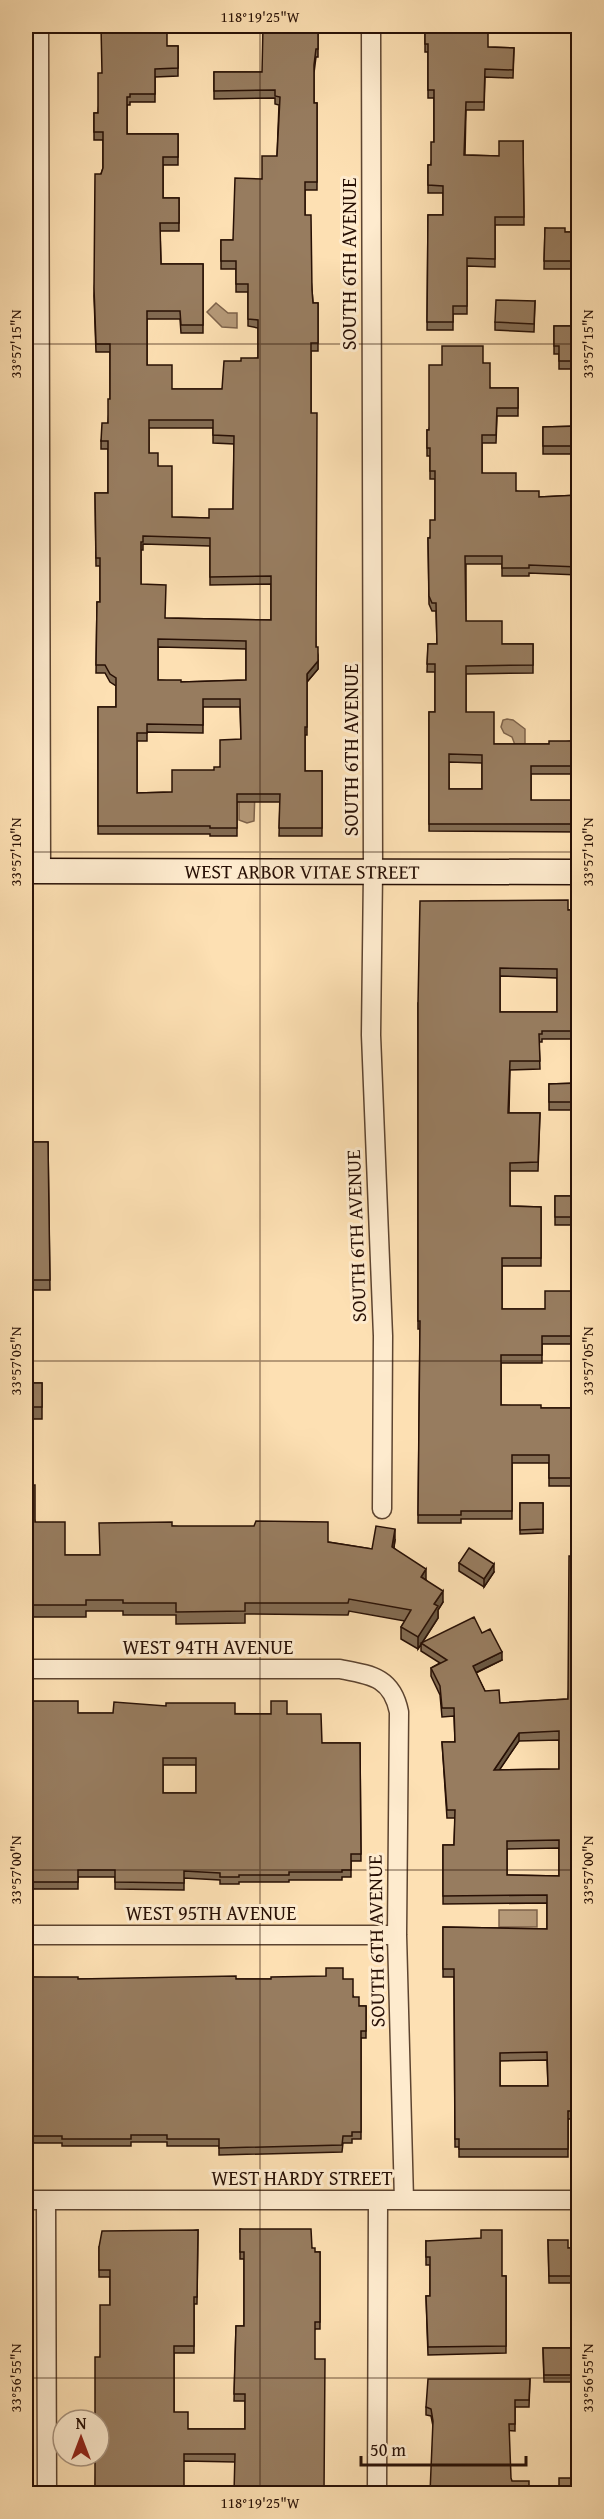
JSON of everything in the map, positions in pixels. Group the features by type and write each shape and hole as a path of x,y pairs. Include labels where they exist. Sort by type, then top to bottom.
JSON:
{"street":[{"path":"33,871 39,26"},
{"name":"SOUTH 6TH AVENUE","path":"371,26 373,872 371,1035 383,1336 382,1509"},
{"name":"WEST ARBOR VITAE STREET","path":"33,871 579,872"},
{"name":"WEST 94TH AVENUE","path":"26,1669 340,1669 365,1674 387,1684"},
{"name":"SOUTH 6TH AVENUE","path":"387,1684 396,1696 399,1712 397,1935 404,2200"},
{"name":"WEST 95TH AVENUE","path":"26,1935 397,1935"},
{"name":"WEST HARDY STREET","path":"26,2200 579,2199"},
{"path":"46,2200 47,2493"},
{"path":"377,2493 378,2201"}],"shaded area":[{"path":"216,303 228,313 237,313 237,328 222,327 207,312"},
{"path":"503,720 513,720 525,729 525,744 515,745 512,737 504,733 501,727"},
{"path":"239,789 255,790 254,821 247,823 239,820"},
{"path":"499,1910 537,1910 537,1927 499,1927"}],"building":[{"path":"101,26 167,26 167,46 178,46 178,68 155,69 155,94 130,94 130,97 127,97 127,134 178,134 178,157 163,157 163,198 179,198 179,223 160,223 161,264 203,264 203,325 181,325 180,311 147,311 147,365 172,365 172,389 222,389 224,361 258,358 258,320 248,319 248,284 236,284 236,261 221,261 221,240 233,240 235,178 262,179 262,156 277,156 280,97 275,96 275,90 214,91 214,72 262,72 263,26 318,26 318,49 316,49 314,65 314,103 317,103 317,182 305,182 305,215 311,215 313,303 318,303 318,343 311,343 311,413 317,413 316,647 318,647 318,661 307,674 305,771 322,771 322,828 279,828 280,794 237,794 237,828 98,826 98,707 116,707 116,678 110,674 105,665 96,665 100,558 96,558 95,493 108,493 108,441 101,441 102,423 108,423 108,399 110,399 110,344 96,344 94,288 95,174 101,174 103,168 103,132 94,132 94,113 98,113 98,73 102,73","holes":["149,420 213,420 213,435 234,436 233,509 209,509 209,518 172,517 172,466 158,466 158,453 149,453","143,536 210,538 210,577 271,576 271,620 165,618 166,585 141,584 141,542 143,542","158,639 246,641 246,680 181,682 181,680 158,680","203,699 240,699 241,739 220,740 220,767 214,767 214,770 172,770 172,792 137,793 137,733 147,733 147,724 203,725"]},
{"path":"425,26 488,26 488,47 514,48 513,70 485,69 484,102 466,102 464,155 499,156 499,141 523,141 524,217 495,217 495,259 467,258 467,306 453,306 453,322 427,322 428,215 443,215 443,186 428,185 431,142 434,142 434,90 428,90 428,44 425,44"},
{"path":"574,50 579,50 579,70 574,70"},
{"path":"545,228 565,228 565,232 579,232 579,261 544,261"},
{"path":"496,300 535,301 534,324 495,322"},
{"path":"554,326 579,326 579,361 559,361 559,346 554,346"},
{"path":"442,346 483,346 483,363 490,363 490,388 518,388 518,408 497,408 496,435 482,435 482,473 516,473 516,491 539,491 539,497 579,495 579,567 529,565 529,568 502,568 502,556 465,556 466,621 502,621 502,644 533,644 533,665 466,666 466,712 494,712 494,744 549,744 549,741 571,741 571,766 531,766 531,800 571,800 571,823 579,814 579,824 429,824 429,712 435,712 435,664 427,664 428,644 437,644 436,603 432,603 429,596 428,538 430,538 430,520 435,520 435,471 430,471 427,430 429,430 429,365 442,365","holes":["449,754 482,755 482,789 449,789"]},
{"path":"579,426 579,446 543,446 543,427"},
{"path":"568,900 568,910 579,910 579,1031 542,1031 542,1034 539,1034 540,1061 510,1061 508,1113 540,1113 538,1162 510,1163 510,1206 541,1207 541,1258 502,1258 502,1309 545,1309 545,1291 572,1291 572,1264 579,1264 579,1336 542,1336 542,1355 501,1355 501,1405 579,1408 579,1498 578,1478 549,1478 549,1455 512,1455 512,1511 461,1511 461,1515 418,1515 420,901","holes":["500,968 557,969 557,1012 500,1012"]},
{"path":"579,1083 579,1102 549,1102 549,1084"},
{"path":"26,1142 48,1142 50,1280 26,1280"},
{"path":"555,1196 579,1196 579,1217 555,1217"},
{"path":"26,1383 42,1383 42,1407 26,1407"},
{"path":"26,1485 35,1485 35,1522 65,1522 65,1555 100,1555 99,1523 172,1522 172,1526 254,1526 256,1521 328,1522 328,1542 372,1549 376,1526 395,1529 392,1547 426,1569 421,1577 443,1591 434,1604 438,1606 418,1637 401,1627 411,1610 349,1599 348,1603 245,1603 245,1611 176,1612 176,1603 123,1603 123,1600 86,1600 86,1605 26,1605"},
{"path":"520,1503 543,1503 543,1529 520,1530"},
{"path":"469,1548 494,1564 484,1579 459,1563"},
{"path":"569,1556 579,1556 579,2111 568,2111 568,2149 459,2149 459,2139 455,2139 454,1969 443,1969 443,1927 547,1929 547,1895 443,1896 443,1845 454,1845 455,1810 447,1810 442,1742 455,1742 454,1708 442,1708 440,1686 431,1668 447,1660 421,1643 474,1617 482,1633 490,1629 502,1652 473,1666 485,1691 499,1690 500,1703 568,1699","holes":["559,1731 559,1769 494,1770 519,1733","559,1840 559,1876 507,1875 507,1841","547,2052 548,2086 500,2086 500,2053"]},
{"path":"33,1701 78,1701 78,1713 113,1713 114,1702 166,1706 166,1703 235,1703 235,1714 271,1714 271,1701 287,1701 287,1714 321,1714 322,1743 360,1743 361,1854 351,1854 351,1870 342,1870 342,1872 289,1872 289,1875 220,1877 220,1873 184,1871 184,1883 115,1882 115,1870 78,1870 78,1882 33,1882 33,1878 26,1878 26,1706 33,1706","holes":["163,1758 196,1758 196,1793 163,1793"]},
{"path":"326,1968 343,1968 343,1979 353,1979 353,1997 359,1997 359,2006 366,2006 366,2031 361,2031 361,2132 352,2132 352,2136 343,2136 342,2145 219,2148 219,2139 167,2139 167,2135 131,2135 131,2139 62,2139 62,2136 26,2136 26,1969 27,1977 78,1977 78,1979 236,1976 236,1979 271,1979 271,1977 326,1976"},
{"path":"240,2229 311,2229 312,2248 315,2248 315,2252 320,2252 320,2322 315,2322 315,2359 325,2359 324,2493 234,2493 235,2454 184,2454 184,2490 193,2490 193,2493 95,2493 95,2468 111,2468 111,2408 95,2408 95,2357 100,2357 100,2305 110,2305 110,2270 99,2270 102,2231 198,2230 194,2346 174,2346 174,2412 188,2412 188,2429 245,2429 245,2394 234,2394 236,2326 244,2326 244,2252 240,2252"},
{"path":"481,2230 502,2230 502,2276 506,2276 506,2346 428,2347 426,2296 430,2296 430,2257 426,2257 426,2241 481,2238"},
{"path":"548,2240 568,2240 568,2248 579,2248 579,2426 575,2426 573,2375 544,2375 543,2348 575,2348 575,2276 549,2276"},
{"path":"428,2379 530,2379 529,2400 515,2400 515,2424 509,2424 511,2478 512,2481 529,2481 529,2493 430,2493 433,2421 431,2409 426,2407"},
{"path":"559,2478 579,2478 579,2493 559,2493"}]}
